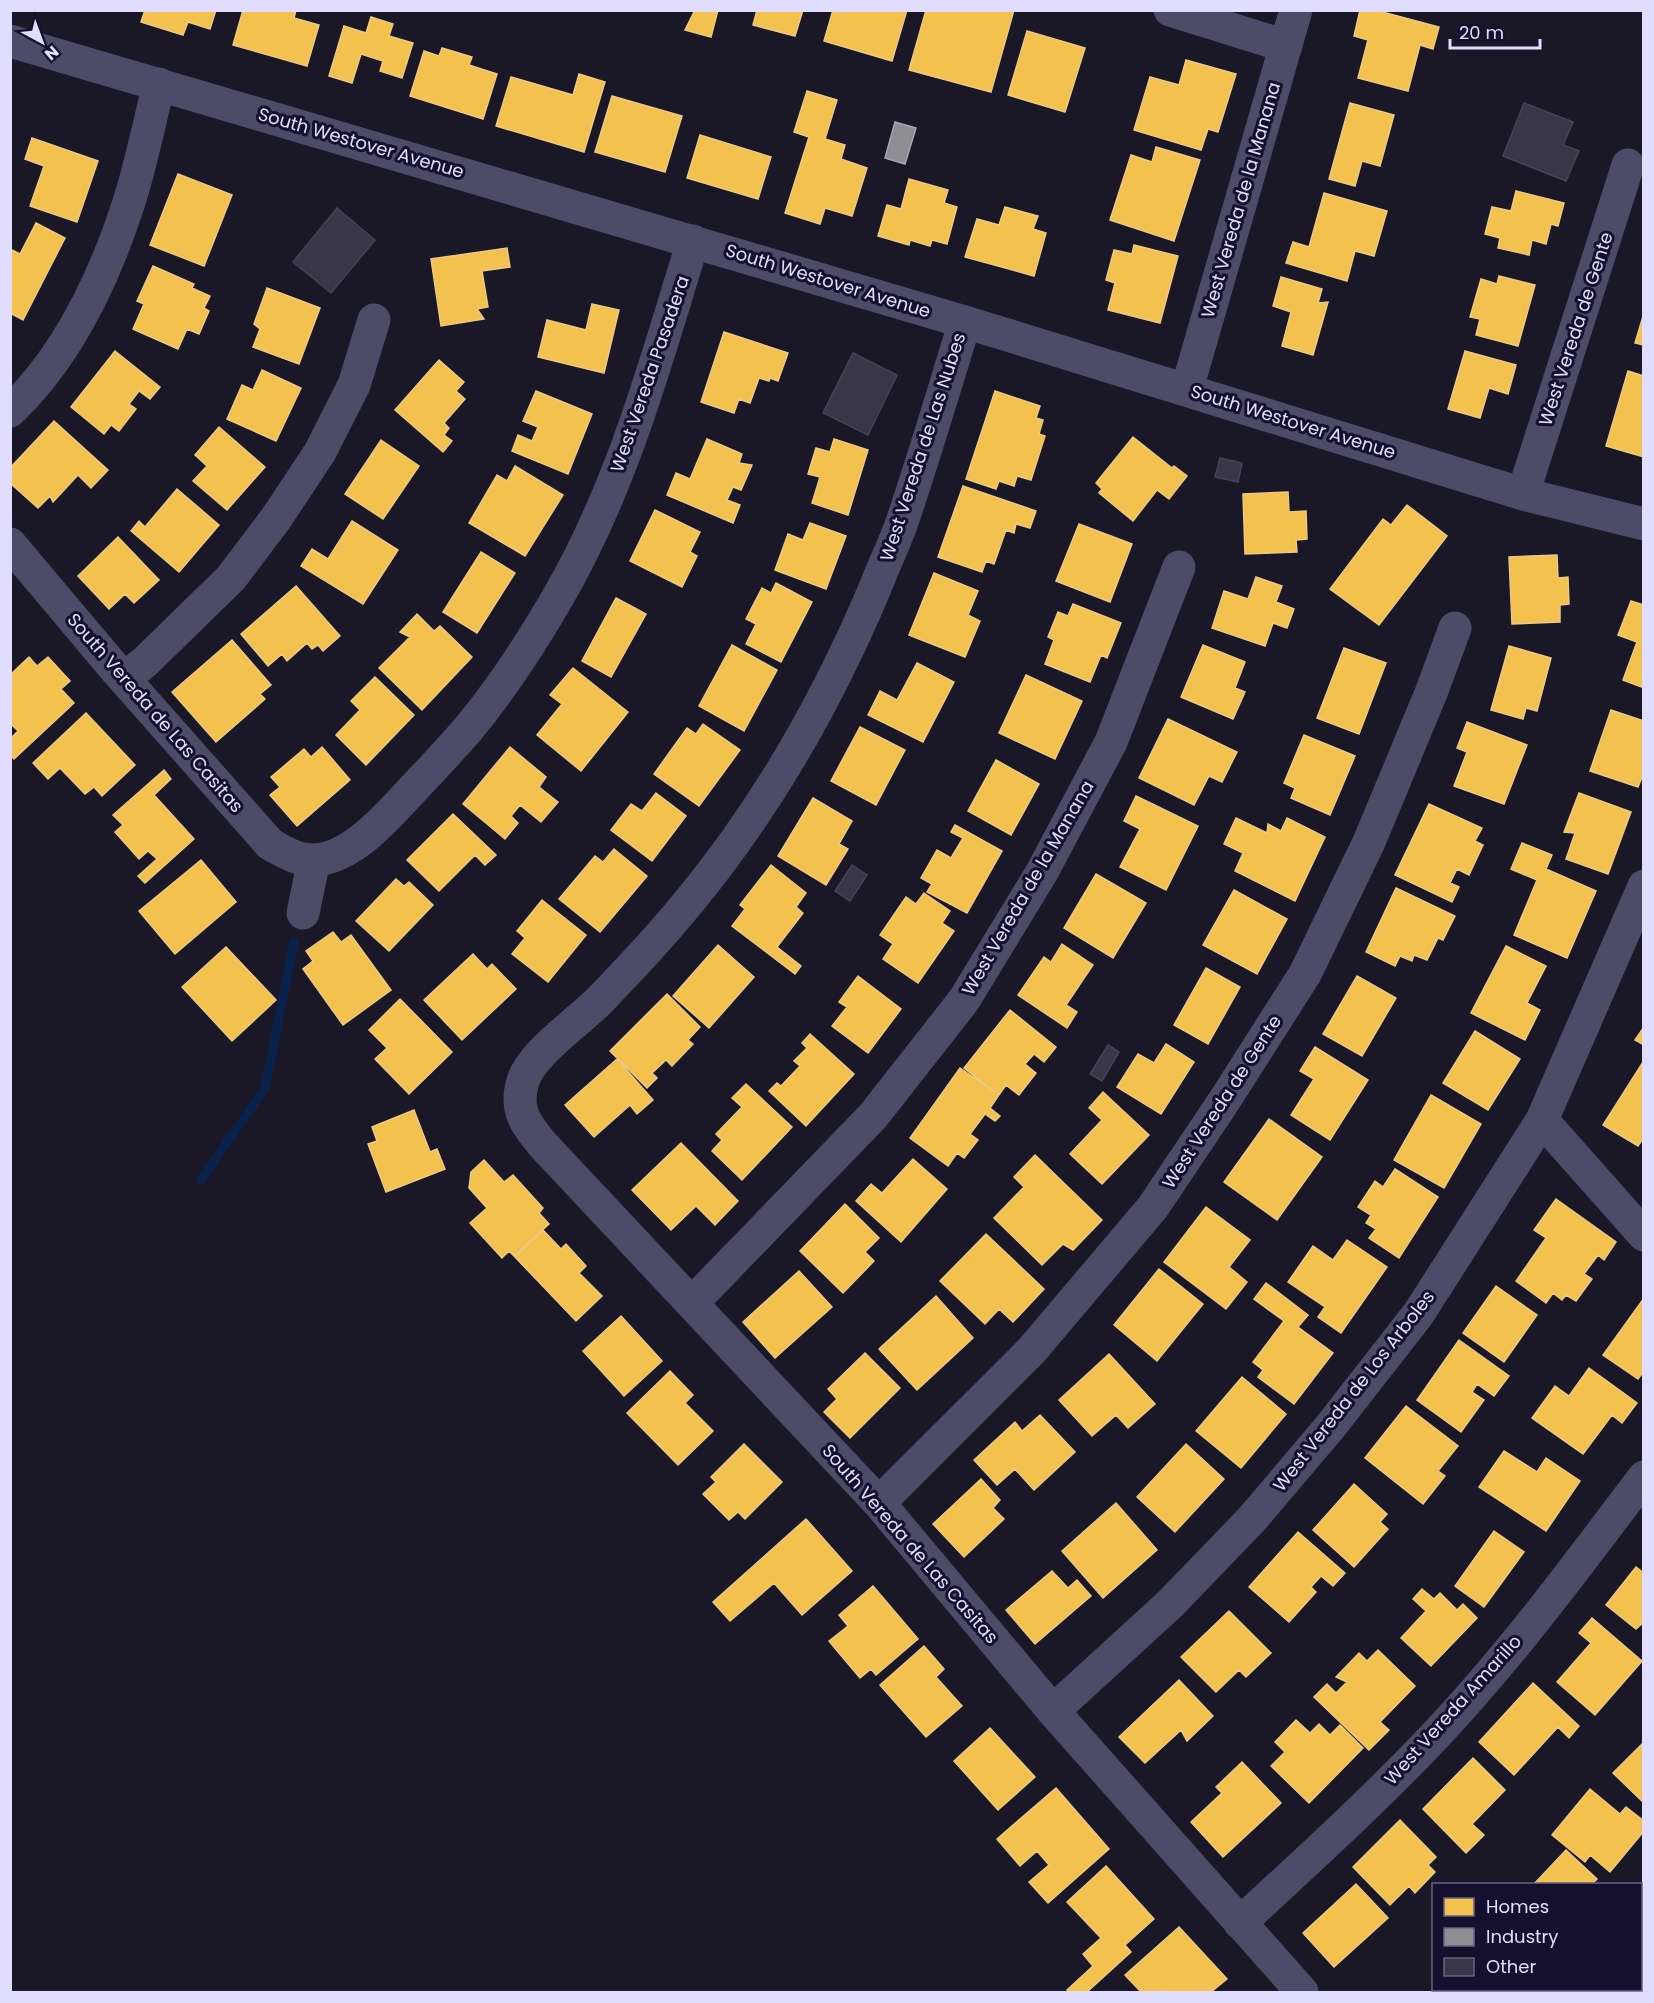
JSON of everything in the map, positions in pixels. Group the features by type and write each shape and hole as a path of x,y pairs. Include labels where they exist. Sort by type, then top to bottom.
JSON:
{"street":[{"path":"1170,10 1286,46"},
{"name":"West Vereda de la Manana","path":"1187,389 1296,10"},
{"name":"South Westover Avenue","path":"10,41 965,322 1523,494 1644,524"},
{"path":"10,411 24,398 64,344 102,278 129,203 159,84"},
{"name":"West Vereda de Gente","path":"1523,494 1628,165"},
{"name":"West Vereda Pasadera","path":"314,860 340,854 356,844 394,809 469,729 513,668 558,597 588,541 617,474 641,410 693,241"},
{"path":"124,679 146,661 231,578 277,517 320,452 354,385 374,320"},
{"name":"West Vereda de Las Nubes","path":"520,1100 523,1080 534,1060 598,1001 687,905 757,812 805,733 852,643 900,527 965,322"},
{"name":"South Vereda de Las Casitas","path":"10,544 124,679 270,844 285,853 314,860"},
{"name":"West Vereda de la Manana","path":"692,1303 873,1116 964,1000 1042,872 1111,742 1179,567"},
{"name":"West Vereda de Gente","path":"879,1503 1032,1350 1153,1207 1224,1101 1305,974 1374,832 1455,628"},
{"path":"303,913 314,860"},
{"name":"West Vereda de Los Arboles","path":"1053,1711 1170,1604 1252,1519 1330,1427 1419,1313 1542,1120 1644,886"},
{"name":"South Vereda de Las Casitas","path":"520,1100 521,1115 528,1128 879,1503 1053,1711 1302,1992"},
{"path":"1542,1120 1644,1235"},
{"name":"West Vereda Amarillo","path":"1240,1923 1431,1740 1482,1683 1644,1477"}],"building: Homes":[{"path":"145,10 216,10 210,29 188,22 183,35 141,22"},
{"path":"243,10 296,10 294,18 319,25 307,66 233,45"},
{"path":"695,10 718,10 711,37 685,30"},
{"path":"757,10 803,10 795,36 753,25"},
{"path":"833,10 907,10 892,61 824,41"},
{"path":"926,10 1014,10 991,92 909,70"},
{"path":"1360,10 1375,10 1439,27 1433,49 1420,45 1408,91 1358,78 1368,40 1354,36"},
{"path":"371,17 393,24 389,36 413,43 402,78 380,71 383,61 361,54 352,83 329,76 344,26 366,33"},
{"path":"1027,31 1085,48 1065,112 1008,95"},
{"path":"442,48 472,57 469,65 497,74 483,119 410,96 424,51 439,56"},
{"path":"1186,60 1236,74 1218,132 1208,129 1201,150 1134,130 1150,77 1179,85"},
{"path":"579,74 605,82 584,152 496,126 511,77 573,95"},
{"path":"807,91 837,100 825,139 845,145 841,159 867,168 852,216 825,208 820,224 785,213 809,137 794,132"},
{"path":"612,96 682,116 665,172 595,152"},
{"path":"1350,103 1394,115 1380,166 1362,161 1355,186 1329,179"},
{"path":"700,135 771,157 758,199 687,178"},
{"path":"32,138 98,161 77,222 30,206 44,166 25,159"},
{"path":"1156,147 1200,160 1174,241 1110,220 1131,155 1152,162"},
{"path":"178,174 232,195 204,266 150,245"},
{"path":"909,179 948,190 944,203 957,207 947,244 932,240 930,246 910,240 909,245 878,236 887,205 901,209"},
{"path":"1516,191 1564,203 1558,226 1551,224 1546,244 1532,240 1529,255 1498,248 1500,238 1485,234 1492,207 1511,211"},
{"path":"1324,193 1387,211 1374,256 1355,251 1347,281 1286,263 1293,242 1309,247"},
{"path":"1005,207 1038,216 1033,229 1046,233 1034,276 965,257 977,219 999,225"},
{"path":"36,223 65,238 23,320 10,313 10,249 20,254"},
{"path":"1134,245 1178,256 1160,323 1108,310 1115,283 1106,280 1114,250 1132,254"},
{"path":"507,248 510,267 482,271 488,307 477,309 484,319 441,326 431,259"},
{"path":"153,266 194,284 192,288 210,296 204,308 209,311 199,334 187,329 178,349 133,329 144,304 137,301"},
{"path":"1499,276 1535,285 1518,346 1476,335 1480,319 1470,317 1481,279 1497,284"},
{"path":"1281,277 1322,289 1318,303 1328,302 1313,355 1282,346 1291,312 1273,306"},
{"path":"267,288 320,308 299,364 253,347 260,329 254,324"},
{"path":"592,304 619,310 604,373 538,357 547,320 586,330"},
{"path":"1644,313 1644,345 1635,343"},
{"path":"724,332 788,353 778,381 759,378 750,403 739,399 734,413 701,402"},
{"path":"115,351 160,387 150,399 139,391 129,404 136,409 119,431 111,425 104,434 71,407"},
{"path":"1465,351 1516,365 1508,394 1489,388 1480,418 1448,409"},
{"path":"439,360 464,382 456,391 465,399 444,423 449,428 444,435 452,441 443,452 395,410"},
{"path":"262,370 301,388 276,441 227,419 242,385 253,390"},
{"path":"1628,371 1644,376 1644,457 1606,446"},
{"path":"536,391 592,414 568,474 512,451 518,435 532,441 538,427 523,421"},
{"path":"995,391 1040,406 1036,418 1043,420 1039,434 1045,436 1031,480 1017,476 1014,486 999,481 996,489 966,479"},
{"path":"54,421 108,470 91,488 78,475 53,502 50,496 38,508 10,483 10,468"},
{"path":"219,427 265,467 227,510 193,481 207,466 195,455"},
{"path":"1133,437 1172,468 1174,466 1187,476 1169,499 1157,490 1133,521 1099,493 1102,489 1096,483"},
{"path":"707,439 742,454 739,463 752,465 741,490 733,487 727,500 740,505 733,523 667,495 676,473 690,479"},
{"path":"834,439 868,450 848,515 812,503 820,477 808,474 816,448 830,452"},
{"path":"381,440 419,466 383,519 345,494"},
{"path":"515,466 563,495 525,556 469,523 497,475 507,481"},
{"path":"963,486 1036,511 1030,528 1016,524 1014,533 1006,530 994,564 986,561 982,572 938,557"},
{"path":"177,489 219,525 179,572 131,531 139,521 145,527"},
{"path":"1288,492 1289,512 1306,511 1307,539 1296,540 1297,552 1245,554 1243,494"},
{"path":"1407,505 1447,536 1379,625 1330,589 1383,519 1391,525"},
{"path":"655,510 700,532 690,552 697,556 682,587 630,561"},
{"path":"352,521 398,550 363,604 301,566 312,549 328,559"},
{"path":"810,523 846,536 826,589 775,570 788,534 803,540"},
{"path":"1079,524 1132,544 1110,602 1056,581"},
{"path":"118,537 159,580 134,603 125,594 109,609 78,576"},
{"path":"481,552 515,573 477,633 443,612"},
{"path":"1557,555 1558,578 1568,577 1569,604 1560,605 1560,622 1512,624 1509,557"},
{"path":"934,573 978,591 968,615 980,621 965,657 909,635"},
{"path":"1256,577 1282,586 1276,602 1294,609 1287,628 1273,623 1265,646 1212,628 1224,591 1248,599"},
{"path":"776,583 812,602 781,662 746,644 756,624 746,619 762,588 771,593"},
{"path":"296,586 340,636 323,651 318,645 312,649 307,643 287,661 282,654 268,666 241,634"},
{"path":"616,598 646,614 611,677 582,661"},
{"path":"1631,601 1644,605 1644,688 1623,680 1637,642 1618,635"},
{"path":"1073,604 1121,623 1107,658 1101,655 1090,682 1045,664 1054,640 1048,637 1058,612 1068,616"},
{"path":"417,614 434,631 440,626 472,657 422,710 379,668 410,637 400,632"},
{"path":"232,640 271,685 260,694 265,699 216,742 172,692"},
{"path":"732,645 777,670 744,731 699,706"},
{"path":"1203,645 1245,662 1235,688 1245,692 1233,719 1181,697"},
{"path":"1509,646 1551,658 1537,711 1526,708 1523,719 1491,710"},
{"path":"1344,648 1386,663 1359,734 1317,718"},
{"path":"29,657 37,666 48,657 70,681 61,689 74,703 14,759 10,755 10,739 18,731 10,723 10,675"},
{"path":"917,663 954,682 923,742 868,715 880,691 897,700"},
{"path":"573,668 628,712 581,771 537,735 562,704 550,695"},
{"path":"1026,675 1082,701 1055,759 999,733"},
{"path":"375,677 414,715 366,765 336,735 360,710 351,701"},
{"path":"1611,710 1644,721 1644,772 1638,787 1590,771"},
{"path":"86,713 135,765 102,796 94,787 85,794 60,768 48,779 33,763"},
{"path":"1168,719 1237,752 1222,782 1209,776 1194,805 1139,778"},
{"path":"1467,722 1527,745 1504,804 1454,786 1467,752 1457,748"},
{"path":"703,724 740,750 699,806 654,774 687,728 696,734"},
{"path":"860,727 905,750 876,805 831,781"},
{"path":"1304,735 1355,756 1330,815 1291,798 1295,788 1284,783"},
{"path":"322,747 350,780 297,826 270,795 280,787 271,777 304,749 311,757"},
{"path":"510,747 546,777 539,787 558,802 541,822 520,805 511,816 518,823 505,839 463,804"},
{"path":"996,760 1039,784 1011,835 968,811"},
{"path":"164,770 171,779 154,795 194,839 145,883 138,876 157,859 148,851 139,859 115,832 123,825 113,815"},
{"path":"656,793 686,816 652,861 611,830 631,804 642,811"},
{"path":"1579,793 1631,812 1608,874 1566,859 1575,833 1564,832"},
{"path":"1136,796 1198,826 1166,890 1120,867 1140,829 1124,821"},
{"path":"813,798 852,821 839,844 848,849 826,885 778,856"},
{"path":"1429,804 1482,828 1475,841 1483,845 1469,875 1457,869 1450,883 1459,887 1452,902 1395,875"},
{"path":"453,814 496,855 485,865 475,855 439,891 407,860"},
{"path":"1236,818 1267,833 1268,824 1281,831 1287,818 1325,837 1295,901 1235,871 1243,853 1224,844"},
{"path":"955,825 1002,851 967,913 927,892 932,884 921,878 937,850 951,858 963,838 951,832"},
{"path":"1522,843 1552,855 1546,869 1596,891 1567,958 1514,935 1537,880 1511,869"},
{"path":"614,849 647,876 600,932 559,899 595,856 603,862"},
{"path":"201,860 236,902 175,954 139,911"},
{"path":"771,865 806,893 796,907 803,913 777,947 801,966 795,974 732,926 745,909 740,905"},
{"path":"1096,874 1146,903 1113,958 1064,928"},
{"path":"396,879 404,886 409,882 433,905 389,951 356,921"},
{"path":"1396,888 1455,916 1443,940 1438,938 1427,960 1414,955 1412,961 1400,956 1395,966 1366,952"},
{"path":"1234,890 1287,919 1257,974 1203,945"},
{"path":"924,893 950,911 942,923 954,931 918,983 883,959 893,944 880,935 906,897 916,904"},
{"path":"542,900 586,935 548,982 512,954 525,938 517,931"},
{"path":"333,932 341,942 351,935 391,990 343,1025 303,969 313,961 306,951"},
{"path":"1062,944 1093,965 1066,1005 1077,1012 1067,1028 1018,995 1044,957 1051,962"},
{"path":"718,945 754,977 709,1028 673,996"},
{"path":"1506,946 1546,966 1527,1003 1540,1010 1525,1040 1471,1013"},
{"path":"226,947 276,1000 232,1041 182,987"},
{"path":"473,954 487,969 492,964 516,989 462,1040 424,1000"},
{"path":"1206,968 1240,987 1208,1044 1174,1025"},
{"path":"858,976 901,1009 868,1053 832,1026 847,1007 839,1002"},
{"path":"1357,976 1396,998 1362,1056 1323,1034"},
{"path":"667,994 700,1027 688,1040 693,1044 672,1066 666,1060 652,1073 657,1078 647,1088 610,1051"},
{"path":"400,999 452,1052 409,1094 375,1059 387,1048 369,1030"},
{"path":"1010,1010 1056,1047 1044,1062 1034,1054 1025,1064 1036,1073 1019,1095 1006,1085 999,1095 964,1068"},
{"path":"1644,1027 1644,1045 1635,1040"},
{"path":"1475,1031 1520,1059 1488,1110 1443,1083"},
{"path":"810,1034 854,1074 806,1126 769,1091 777,1083 781,1086 800,1066 794,1061 807,1048 802,1043"},
{"path":"1166,1044 1194,1062 1161,1114 1117,1087 1138,1054 1154,1063"},
{"path":"1315,1047 1368,1080 1330,1140 1291,1115 1314,1079 1300,1071"},
{"path":"617,1059 653,1100 637,1114 630,1105 594,1137 565,1105"},
{"path":"1643,1062 1644,1137 1638,1146 1603,1125"},
{"path":"960,1068 999,1095 990,1108 1000,1116 995,1121 985,1114 970,1134 978,1140 964,1158 957,1153 948,1166 910,1138"},
{"path":"746,1084 792,1127 742,1180 712,1151 722,1140 716,1134 742,1107 732,1098"},
{"path":"1103,1092 1149,1135 1102,1184 1070,1154 1102,1120 1089,1108"},
{"path":"1431,1095 1481,1124 1444,1188 1394,1160"},
{"path":"414,1110 430,1152 437,1149 445,1169 386,1192 368,1144 377,1141 372,1127"},
{"path":"1269,1119 1322,1157 1277,1220 1224,1182"},
{"path":"681,1143 738,1201 715,1225 696,1206 671,1230 632,1190"},
{"path":"1035,1155 1102,1220 1073,1250 1063,1244 1042,1265 994,1218 1024,1187 1014,1177"},
{"path":"913,1159 947,1189 901,1242 856,1201 871,1184 882,1193"},
{"path":"484,1160 504,1182 513,1175 543,1208 539,1213 549,1224 514,1256 509,1251 502,1258 470,1223 487,1208 469,1188 471,1172"},
{"path":"1395,1169 1438,1197 1399,1258 1369,1238 1376,1229 1366,1223 1371,1215 1358,1207 1375,1181 1383,1187"},
{"path":"1556,1199 1616,1242 1604,1260 1598,1255 1584,1274 1592,1279 1576,1301 1566,1295 1562,1300 1553,1293 1546,1303 1516,1281 1546,1238 1534,1230"},
{"path":"845,1204 879,1238 865,1252 874,1261 843,1293 800,1251"},
{"path":"1206,1207 1250,1240 1229,1267 1247,1282 1226,1309 1164,1262"},
{"path":"543,1230 561,1249 566,1244 586,1266 579,1273 602,1296 576,1321 515,1257"},
{"path":"986,1234 1044,1289 1013,1322 999,1309 985,1324 940,1281"},
{"path":"1347,1240 1387,1267 1341,1333 1318,1317 1325,1307 1288,1282 1313,1246 1333,1260"},
{"path":"1159,1269 1203,1304 1157,1361 1114,1325"},
{"path":"799,1271 832,1307 775,1358 743,1322"},
{"path":"1266,1283 1308,1315 1298,1327 1333,1353 1294,1404 1258,1377 1263,1370 1253,1362 1284,1321 1254,1299"},
{"path":"1496,1286 1537,1315 1504,1362 1463,1333"},
{"path":"936,1296 973,1338 917,1390 879,1349"},
{"path":"1644,1298 1644,1371 1638,1379 1603,1355"},
{"path":"621,1316 662,1361 624,1396 583,1351"},
{"path":"1459,1340 1509,1376 1494,1396 1477,1384 1472,1392 1484,1400 1461,1432 1417,1400"},
{"path":"865,1353 900,1388 850,1438 824,1412 837,1399 828,1389"},
{"path":"1109,1354 1155,1404 1128,1428 1116,1415 1092,1436 1059,1400"},
{"path":"1589,1368 1637,1403 1622,1423 1612,1415 1583,1454 1532,1418 1555,1386 1569,1396"},
{"path":"670,1371 693,1395 685,1403 713,1431 678,1465 627,1413"},
{"path":"1242,1377 1286,1414 1241,1468 1196,1431"},
{"path":"1406,1406 1458,1446 1438,1471 1445,1476 1423,1504 1365,1458"},
{"path":"1040,1415 1075,1452 1034,1490 1015,1469 997,1485 974,1460 1015,1422 1022,1431"},
{"path":"744,1444 782,1482 745,1519 738,1512 729,1520 703,1494 716,1482 711,1477"},
{"path":"1186,1444 1224,1479 1175,1532 1137,1497"},
{"path":"1504,1451 1537,1472 1546,1458 1580,1481 1546,1531 1479,1487"},
{"path":"981,1479 1000,1500 993,1508 1004,1519 964,1557 933,1524"},
{"path":"1354,1484 1387,1514 1380,1522 1388,1529 1354,1567 1313,1530"},
{"path":"1116,1503 1157,1550 1103,1598 1062,1551"},
{"path":"806,1519 852,1571 802,1615 774,1583 730,1621 713,1602"},
{"path":"1494,1531 1524,1552 1484,1607 1455,1586"},
{"path":"1298,1532 1345,1573 1333,1586 1321,1576 1311,1587 1316,1592 1289,1622 1249,1587"},
{"path":"1636,1567 1644,1573 1644,1622 1636,1629 1606,1605"},
{"path":"1052,1571 1068,1588 1077,1580 1091,1596 1035,1644 1006,1610"},
{"path":"873,1586 918,1639 876,1675 871,1669 860,1678 829,1641 848,1626 839,1615"},
{"path":"1422,1589 1434,1599 1440,1593 1457,1610 1463,1604 1477,1618 1431,1666 1401,1638 1426,1611 1413,1599"},
{"path":"1229,1611 1271,1653 1246,1677 1239,1670 1216,1692 1181,1657"},
{"path":"1592,1618 1642,1661 1595,1715 1557,1682 1591,1643 1579,1633"},
{"path":"924,1646 944,1669 936,1677 962,1706 926,1737 880,1685"},
{"path":"1378,1650 1415,1686 1380,1722 1389,1730 1369,1750 1314,1697 1327,1684 1336,1693 1347,1682 1336,1677 1359,1653 1367,1661"},
{"path":"1179,1680 1213,1716 1187,1741 1181,1730 1145,1763 1119,1737"},
{"path":"1533,1683 1579,1726 1569,1738 1558,1727 1514,1775 1479,1742"},
{"path":"1296,1720 1310,1733 1319,1724 1330,1735 1340,1725 1363,1748 1309,1803 1271,1766 1285,1752 1275,1742"},
{"path":"990,1728 1035,1777 998,1810 954,1761"},
{"path":"1644,1742 1644,1803 1613,1773"},
{"path":"1473,1758 1505,1790 1472,1824 1484,1835 1466,1853 1423,1809"},
{"path":"1242,1762 1281,1803 1223,1857 1191,1822 1222,1793 1216,1787"},
{"path":"1056,1788 1109,1849 1048,1903 1029,1882 1049,1865 1037,1851 1020,1866 997,1839"},
{"path":"1590,1789 1620,1814 1626,1807 1644,1821 1644,1831 1610,1872 1590,1855 1585,1862 1552,1835"},
{"path":"1400,1820 1436,1857 1428,1865 1435,1872 1415,1893 1409,1886 1390,1905 1353,1867"},
{"path":"1566,1850 1597,1879 1593,1883 1535,1883"},
{"path":"1106,1866 1154,1919 1125,1945 1131,1952 1087,1992 1069,1992 1067,1990 1093,1966 1083,1954 1101,1938 1067,1902"},
{"path":"1356,1884 1388,1918 1334,1967 1303,1933"},
{"path":"1179,1927 1227,1979 1211,1992 1169,1992 1165,1990 1163,1992 1141,1992 1125,1975"},
{"path":"1487,1991 1523,1992 1488,1992"}],"building: Industry":[{"path":"895,122 916,128 905,164 885,158"}],"building: Other":[{"path":"1524,103 1573,122 1563,145 1579,151 1566,181 1503,156"},
{"path":"337,208 375,240 331,293 293,262"},
{"path":"853,353 897,375 868,435 823,413"},
{"path":"1220,458 1242,463 1238,482 1215,477"},
{"path":"852,865 867,875 850,901 835,891"},
{"path":"1108,1045 1119,1052 1102,1081 1090,1074"}],"waterway":[{"path":"201,1180 265,1088 294,942"}]}
